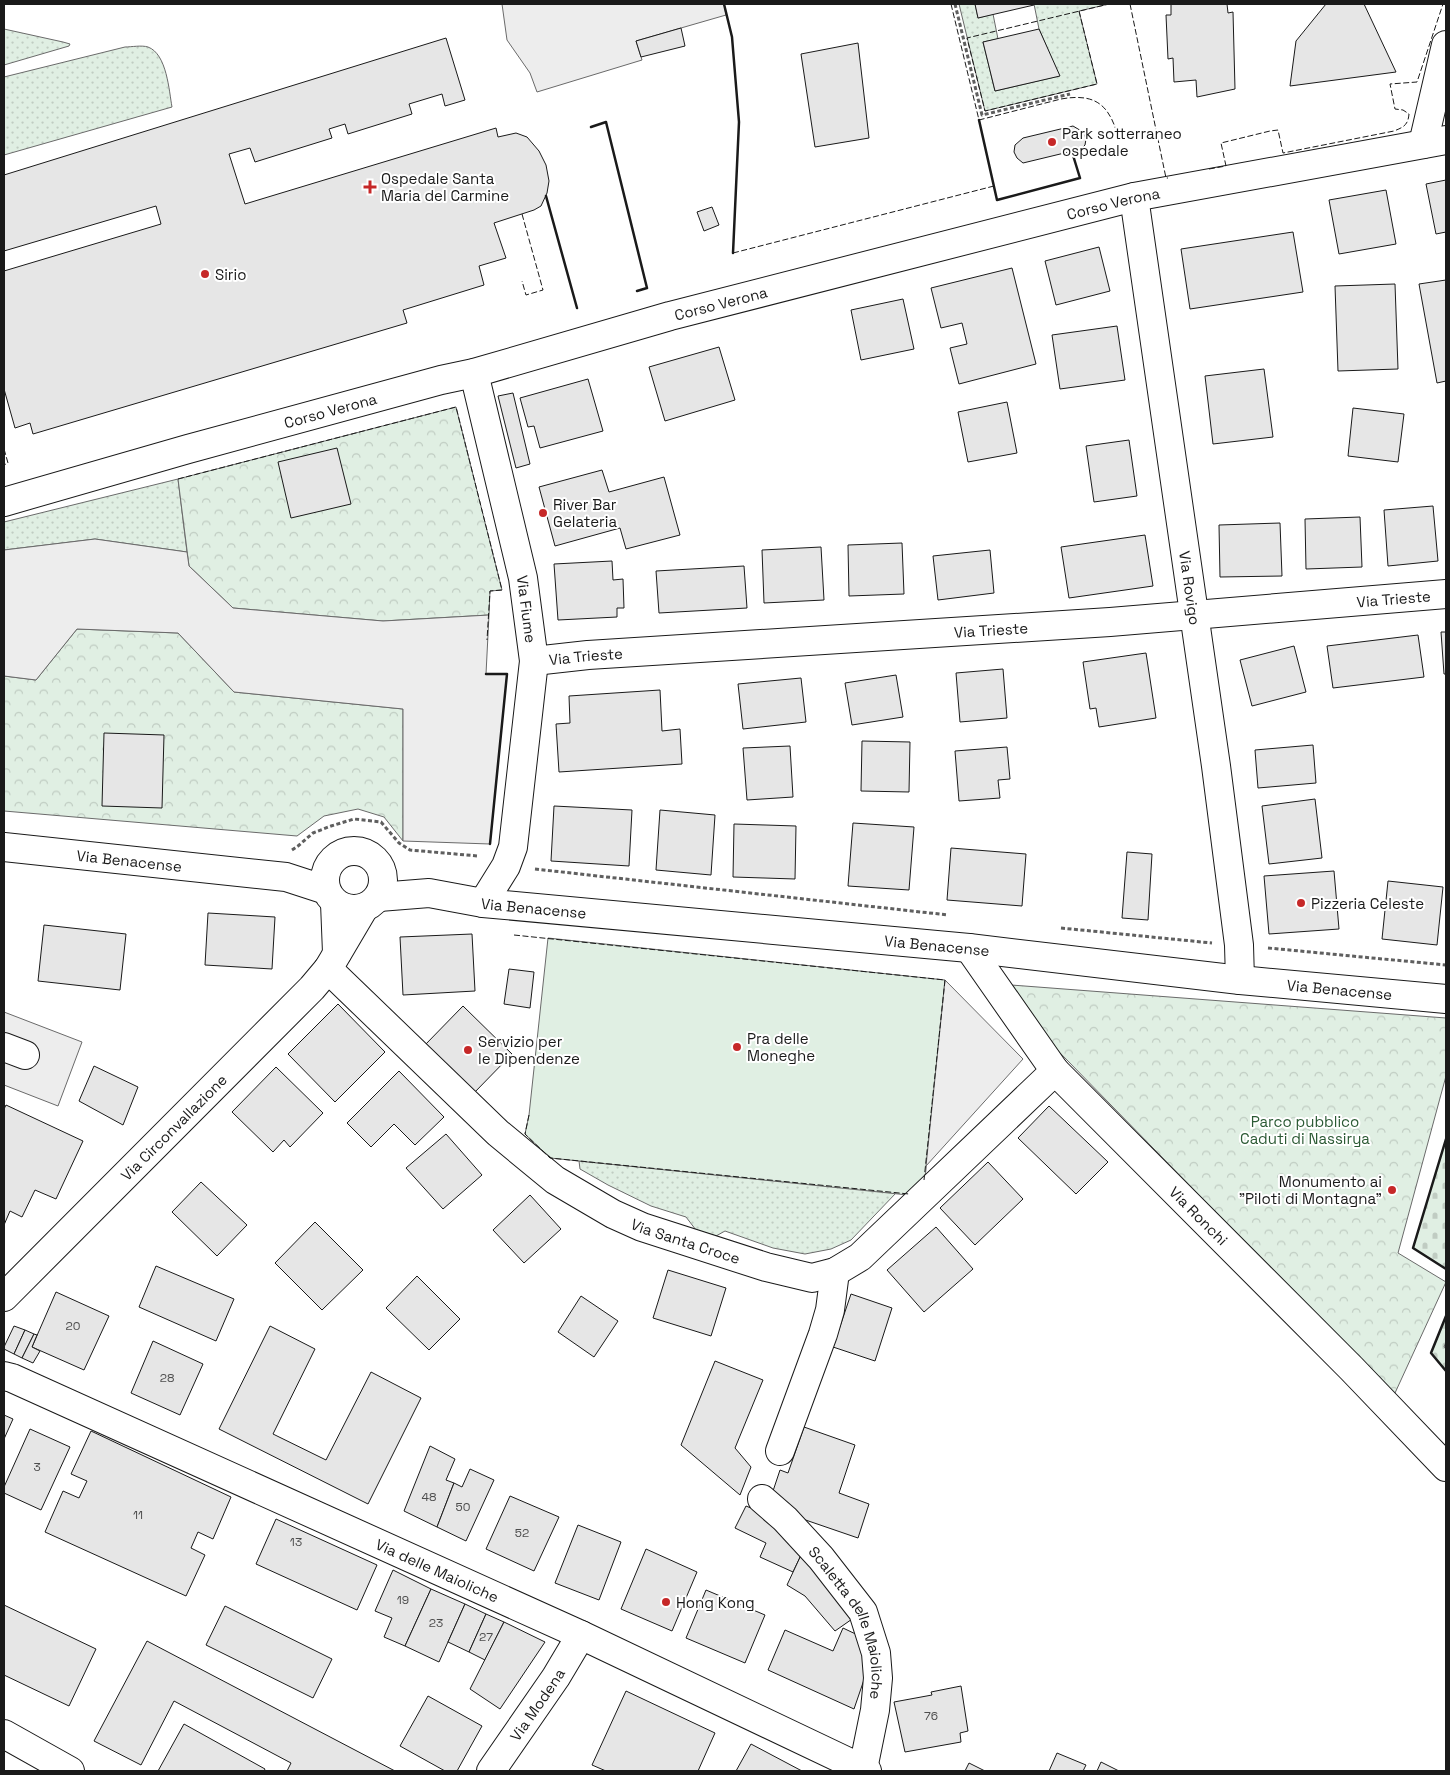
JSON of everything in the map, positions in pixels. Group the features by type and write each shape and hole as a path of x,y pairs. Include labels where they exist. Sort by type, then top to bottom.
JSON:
{"street":[{"path":"1435,142 1446,45"},
{"name":"Corso Verona","path":"4,502 198,446 441,380 474,373 670,316 1134,197 1435,142"},
{"name":"Via Rovigo","path":"1134,197 1196,614 1239,945 1240,980"},
{"name":"Via Fiume","path":"474,373 523,578 534,661 513,846 506,866 482,903"},
{"name":"Via Trieste","path":"534,661 588,655 1110,622 1446,594"},
{"name":"Via Benacense","path":"4,847 285,865 335,858 350,851 367,854 380,865 429,893 482,903 969,948 1240,980 1446,999"},
{"path":"332,961 331,896 325,881 329,865 335,858"},
{"name":"Via Benacense","path":"285,865 331,896 344,908 354,910 371,902 429,893"},
{"path":"371,902 383,889 384,881 380,865"},
{"name":"Via Circonvallazione","path":"4,1296 312,988 371,902"},
{"name":"Via Ronchi","path":"969,948 1055,1070 1345,1362 1446,1467"},
{"name":"Via Santa Croce","path":"332,961 498,1133 555,1180 613,1214 642,1227 766,1267 812,1278 835,1272 860,1257 1055,1070"},
{"path":"780,1451 824,1334 830,1310 835,1272"},
{"name":"Via delle Maioliche","path":"4,1376 581,1636 865,1770"},
{"name":"Scaletta delle Maioliche","path":"762,1499 785,1519 821,1558 863,1612 876,1653 878,1678 875,1710 865,1770"},
{"name":"Via Modena","path":"491,1771 556,1677 581,1636"},
{"path":"4,1734 70,1771"}],"path":[{"path":"955,4 982,115 1070,94"},
{"path":"285,865 298,846 313,833 354,819 381,822 399,843 410,850 489,858 506,866 948,915"},
{"path":"1056,927 1446,965"}],"green space":[{"path":"959,4 975,4 978,18 993,14 998,39 983,42 995,91 1059,76 1039,29 1034,4 1109,4 1079,11 1097,84 985,111"},
{"path":"4,29 70,44 69,46 4,65"},
{"path":"125,47 148,47 159,57 166,74 172,107 4,155 4,77"},
{"path":"456,407 502,590 490,591 489,615 383,621 233,608 189,566 178,479"},
{"path":"178,479 187,552 95,539 4,550 4,522"},
{"path":"77,629 178,633 234,692 403,709 403,841 384,817 358,809 324,816 297,836 4,811 4,676 36,680"},
{"name":"Pra delle Moneghe","path":"548,938 945,980 925,1179 908,1195 550,1158 525,1134 529,1115"},
{"name":"Parco pubblico Caduti di Nassirya","path":"998,984 1446,1018 1446,1076 1398,1253 1446,1282 1395,1393 1367,1367 1024,1016"},
{"path":"1446,1139 1446,1269 1413,1248"},
{"path":"579,1161 896,1193 851,1240 831,1249 805,1254 773,1248 725,1231 716,1236 696,1230 686,1217 651,1206 580,1169"},
{"path":"1446,1316 1446,1342 1444,1347 1446,1348 1446,1371 1431,1353"}],"shaded area":[{"path":"502,4 724,4 726,15 636,41 642,60 537,92 530,73 507,40"},
{"path":"95,539 187,552 189,566 233,608 383,621 489,615 486,674 507,674 490,844 403,841 403,709 234,692 178,633 77,629 36,680 4,676 4,550"},
{"path":"945,980 1023,1059 926,1166"},
{"path":"4,1012 82,1042 58,1106 4,1085"}],"building":[{"path":"975,4 1034,4 1034,5 978,18"},
{"path":"1171,4 1227,4 1228,13 1233,12 1235,89 1197,97 1196,80 1174,82 1173,58 1168,59 1166,15 1171,15"},
{"path":"1326,4 1364,4 1396,72 1290,86 1296,41"},
{"path":"681,28 685,46 641,57 636,41"},
{"path":"1039,29 1060,76 995,91 983,42"},
{"path":"446,38 465,100 445,106 442,94 409,104 412,114 348,134 345,124 329,129 332,138 255,162 250,148 229,154 245,204 496,128 498,137 516,133 527,137 539,151 546,165 549,181 547,193 541,206 534,210 494,223 506,258 479,266 484,285 403,310 407,323 33,434 30,423 15,428 4,389 4,271 161,224 156,206 4,251 4,175"},
{"path":"858,43 869,138 815,147 801,54"},
{"name":"Park sotterraneo ospedale","path":"1073,126 1083,132 1086,139 1085,145 1081,149 1023,163 1017,158 1014,152 1015,145 1023,138"},
{"path":"1446,180 1446,232 1436,234 1426,184"},
{"path":"1386,190 1396,244 1339,254 1329,200"},
{"path":"712,207 719,225 704,231 697,212"},
{"path":"1293,232 1303,292 1190,309 1181,249"},
{"path":"1099,247 1110,291 1056,305 1045,261"},
{"path":"1012,268 1036,364 959,384 950,348 967,344 962,323 941,328 931,288"},
{"path":"1446,280 1446,381 1437,383 1419,284"},
{"path":"1395,284 1398,369 1338,371 1335,286"},
{"path":"903,299 914,349 861,360 851,310"},
{"path":"1117,326 1125,380 1060,389 1052,335"},
{"path":"719,347 735,400 665,421 649,367"},
{"path":"1264,369 1273,437 1213,444 1205,376"},
{"path":"588,379 603,431 540,448 534,426 528,427 520,398"},
{"path":"513,393 530,464 516,468 498,396"},
{"path":"1007,402 1017,453 968,462 958,412"},
{"path":"1353,408 1404,414 1398,462 1348,456"},
{"path":"1129,440 1137,496 1094,502 1086,446"},
{"path":"337,448 351,504 291,518 278,462"},
{"path":"602,470 609,492 664,477 680,535 626,549 620,528 555,546 539,487"},
{"path":"1433,506 1438,561 1388,566 1384,510"},
{"path":"1360,517 1362,567 1306,569 1305,519"},
{"path":"1280,523 1282,576 1220,577 1219,525"},
{"path":"1145,535 1153,586 1069,598 1061,547"},
{"path":"902,543 904,594 849,596 848,545"},
{"path":"821,547 824,600 764,603 762,550"},
{"path":"990,550 994,593 938,600 933,556"},
{"path":"612,561 613,580 623,579 624,608 617,608 617,617 558,620 554,564"},
{"path":"744,566 747,608 659,613 656,571"},
{"path":"1441,632 1446,632 1446,674 1444,674"},
{"path":"1418,635 1424,677 1333,688 1327,646"},
{"path":"1294,646 1306,692 1252,706 1240,660"},
{"path":"1146,653 1156,718 1099,727 1096,708 1090,709 1083,662"},
{"path":"1003,669 1007,718 960,722 956,673"},
{"path":"896,675 903,717 852,725 845,683"},
{"path":"801,678 806,722 743,729 738,684"},
{"path":"660,690 662,731 680,729 682,764 559,772 556,724 570,723 569,696"},
{"path":"104,733 164,735 162,808 102,806"},
{"path":"862,741 910,742 909,792 861,791"},
{"path":"1313,745 1316,783 1258,788 1255,750"},
{"path":"790,746 793,797 747,800 743,748"},
{"path":"1007,747 1010,779 998,780 1000,798 959,801 955,751"},
{"path":"1315,799 1322,858 1269,864 1262,806"},
{"path":"554,806 632,810 629,866 551,861"},
{"path":"660,810 715,815 711,875 656,870"},
{"path":"853,823 914,827 909,890 848,886"},
{"path":"734,824 796,826 795,879 733,877"},
{"path":"951,848 1026,854 1022,906 947,900"},
{"path":"1127,852 1152,854 1148,920 1122,918"},
{"name":"Pizzeria Celeste","path":"1334,871 1339,929 1269,934 1264,876"},
{"path":"1388,881 1443,887 1437,945 1382,939"},
{"path":"208,913 275,917 272,969 205,965"},
{"path":"44,925 126,934 120,990 38,981"},
{"path":"472,934 475,991 403,995 400,937"},
{"path":"509,969 534,972 530,1008 504,1004"},
{"path":"338,1004 385,1052 335,1102 288,1054"},
{"name":"Servizio per le Dipendenze","path":"463,1006 512,1054 473,1094 424,1046"},
{"path":"94,1066 138,1087 123,1125 79,1101"},
{"path":"276,1067 323,1113 290,1147 284,1140 273,1152 232,1112"},
{"path":"399,1071 444,1117 415,1145 394,1124 371,1147 347,1123"},
{"path":"6,1105 83,1141 56,1199 35,1190 22,1217 10,1211 4,1225 4,1109"},
{"path":"1049,1106 1108,1162 1076,1194 1018,1138"},
{"path":"446,1134 482,1175 443,1209 406,1168"},
{"path":"988,1162 1023,1199 975,1245 940,1208"},
{"path":"201,1182 247,1225 217,1256 172,1212"},
{"path":"530,1195 561,1229 524,1263 493,1230"},
{"path":"315,1222 363,1270 322,1310 275,1263"},
{"path":"936,1227 973,1269 924,1312 887,1270"},
{"path":"156,1266 234,1299 216,1341 139,1307"},
{"path":"668,1270 726,1288 711,1336 653,1318"},
{"path":"417,1276 460,1319 429,1350 386,1308"},
{"path":"56,1292 109,1316 84,1370 32,1347"},
{"path":"851,1294 892,1308 875,1361 833,1347"},
{"path":"581,1296 618,1321 594,1357 558,1332"},
{"path":"14,1326 25,1330 14,1354 4,1349 4,1347"},
{"path":"270,1326 315,1349 273,1434 326,1460 371,1372 421,1398 368,1504 219,1429"},
{"path":"25,1330 34,1334 22,1358 14,1354"},
{"path":"34,1334 37,1335 32,1347 40,1351 33,1363 22,1358"},
{"path":"153,1341 203,1364 180,1415 131,1393"},
{"path":"715,1361 763,1380 735,1448 751,1467 740,1495 681,1445"},
{"path":"4,1415 13,1419 4,1439"},
{"path":"804,1427 855,1445 839,1493 869,1504 858,1538 791,1515 771,1497 780,1470 788,1473"},
{"path":"30,1429 70,1447 41,1510 4,1493 4,1487"},
{"path":"91,1431 231,1497 213,1539 198,1532 191,1548 205,1555 186,1596 45,1532 63,1491 79,1498 87,1481 71,1474"},
{"path":"430,1446 455,1459 446,1480 454,1483 437,1527 404,1511"},
{"path":"470,1469 494,1480 466,1541 437,1527 454,1483 462,1487"},
{"path":"510,1496 559,1517 534,1571 486,1549"},
{"path":"746,1506 768,1515 802,1553 793,1572 760,1557 766,1543 735,1528"},
{"path":"276,1519 377,1565 357,1610 256,1564"},
{"path":"578,1525 621,1542 599,1600 555,1583"},
{"path":"646,1549 697,1572 672,1631 621,1609"},
{"path":"802,1553 855,1617 835,1631 805,1596 787,1585"},
{"path":"393,1570 431,1589 405,1646 384,1637 392,1618 375,1611"},
{"path":"431,1589 465,1604 439,1662 405,1646"},
{"path":"706,1590 765,1615 745,1663 686,1638"},
{"path":"465,1604 486,1614 469,1652 448,1642"},
{"path":"4,1605 96,1649 69,1706 4,1675"},
{"path":"225,1606 332,1659 313,1698 206,1645"},
{"path":"486,1614 504,1622 485,1660 469,1652"},
{"path":"504,1622 545,1642 500,1709 470,1689"},
{"path":"843,1628 864,1638 868,1668 854,1709 768,1670 785,1630 833,1651"},
{"path":"147,1641 395,1771 287,1771 291,1763 174,1701 141,1765 94,1741"},
{"path":"961,1686 968,1731 960,1733 961,1742 905,1752 894,1702 932,1695 931,1692"},
{"path":"626,1691 715,1733 698,1771 606,1771 592,1765"},
{"path":"428,1696 482,1726 457,1771 445,1771 400,1746"},
{"path":"184,1724 265,1769 264,1771 158,1771"},
{"path":"751,1744 802,1771 736,1771"},
{"path":"1057,1753 1086,1765 1083,1771 1049,1771"},
{"path":"1101,1762 1119,1771 1097,1771"},
{"path":"969,1763 985,1771 965,1771"}],"fence":[{"path":"951,4 979,120 1061,99 1085,98 1094,101 1108,112 1120,143"},
{"path":"1079,11 1097,84 985,111 967,38 1109,4"},
{"path":"1130,4 1166,178 1168,178"},
{"path":"1209,169 1226,166 1221,143 1270,131 1278,130 1283,153 1394,131 1403,127 1408,121 1409,114 1403,110 1395,109 1390,84 1417,82 1443,4"},
{"path":"733,253 994,186"},
{"path":"522,214 543,290 526,295 522,281"},
{"path":"178,479 456,407 502,590 490,591 487,640"},
{"path":"4,449 8,463 4,465"},
{"path":"514,935 945,980 924,1180"},
{"path":"529,1115 525,1134 550,1158 909,1194"}],"wall":[{"path":"724,4 732,37 739,122 733,253"},
{"path":"979,120 997,200 1080,178 1072,152"},
{"path":"591,127 606,122 647,288 637,291"},
{"path":"546,196 577,308"},
{"path":"486,674 507,674 490,844"},
{"path":"1446,1139 1413,1248 1446,1269"},
{"path":"1446,1316 1431,1353 1446,1371"}],"place":[{"name":"Park sotterraneo ospedale","path":"1052,142"},
{"name":"Ospedale Santa Maria del Carmine","path":"370,187"},
{"name":"Sirio","path":"205,274"},
{"name":"River Bar Gelateria","path":"543,513"},
{"name":"Pizzeria Celeste","path":"1301,903"},
{"name":"Pra delle Moneghe","path":"737,1047"},
{"name":"Servizio per le Dipendenze","path":"468,1050"},
{"name":"Monumento ai \"Piloti di Montagna\"","path":"1392,1190"},
{"name":"Hong Kong","path":"666,1602"}]}
